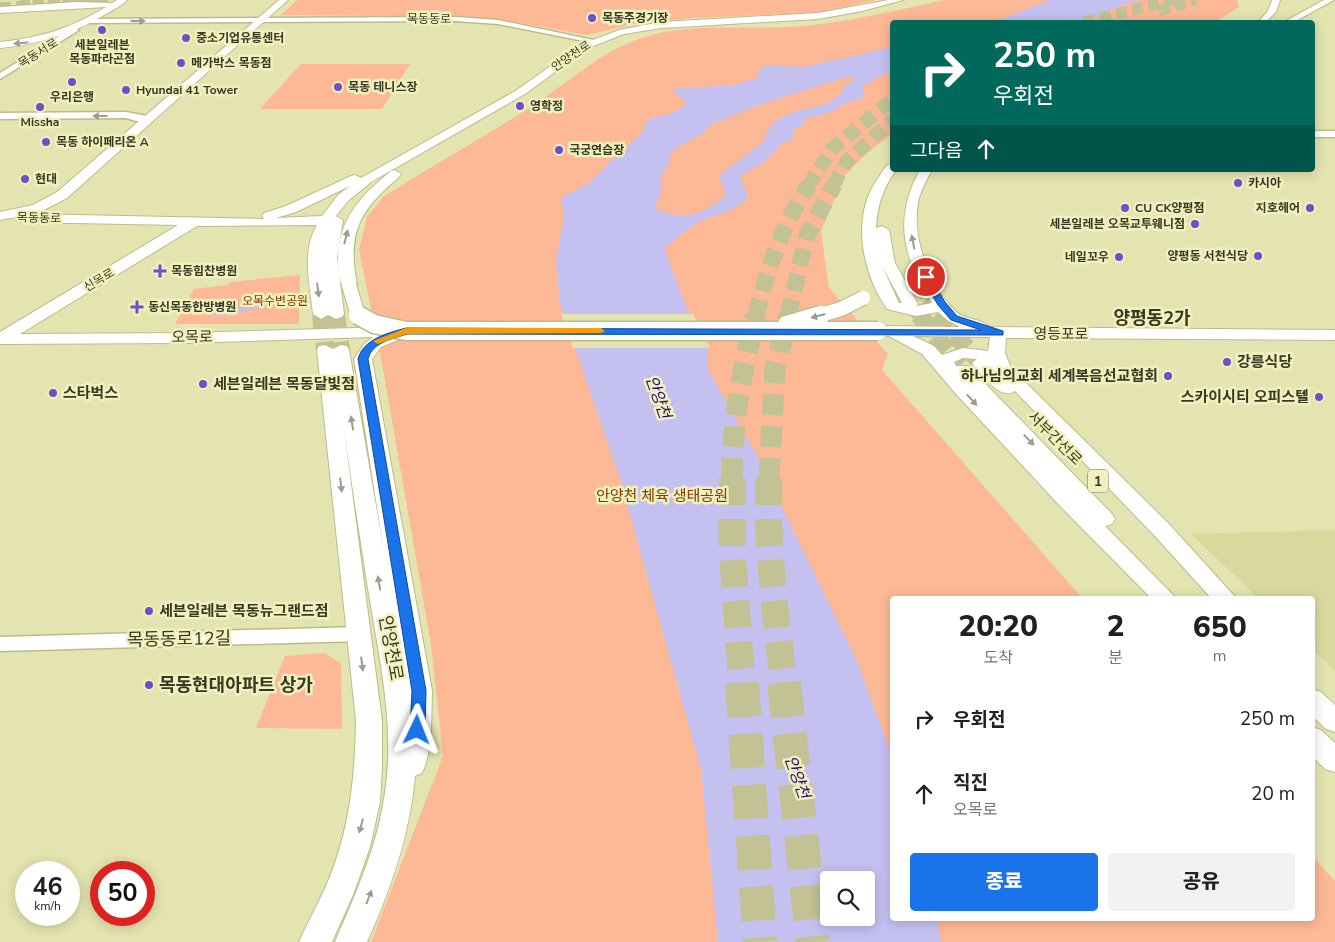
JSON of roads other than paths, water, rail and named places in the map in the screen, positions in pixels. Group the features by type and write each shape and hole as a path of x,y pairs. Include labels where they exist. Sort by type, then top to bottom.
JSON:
{"main road":[{"path":"0,7 52,0"},
{"name":"목동서로","path":"0,45 46,39 75,30 123,0"},
{"name":"목동동로","path":"0,217 38,208 62,195 284,0"},
{"name":"안양천로","path":"321,314 315,266 315,250 318,235 356,195 387,169 521,92 594,41 622,32 661,25 818,16 898,0"},
{"path":"1264,20 1268,6 1266,0"},
{"path":"1265,20 1272,12 1276,0"},
{"path":"1292,20 1330,0"},
{"path":"21,7 41,4 31,2"},
{"path":"0,7 89,3 113,6"},
{"path":"1278,20 1283,13"},
{"path":"466,124 451,141 397,173 381,185 357,211 345,236 344,249 349,285 358,316 374,324 406,331 768,331 841,309 863,298 872,282 874,266"},
{"name":"목동동로","path":"220,220 280,214 372,170 414,154"},
{"path":"890,170 881,183 870,215 868,238 874,266 884,292 894,306 916,311 938,308 933,302 912,245 910,229 912,201 916,186 925,172"},
{"path":"899,172 894,179 883,207 882,233 888,263 910,304"},
{"path":"914,172 898,208 897,222 905,262 912,283 954,318 1000,333 996,342 996,352 1005,371"},
{"name":"목동동로","path":"62,195 59,210 65,215 78,219"},
{"name":"목동동로","path":"0,217 220,220 254,223 332,220"},
{"name":"신목로","path":"0,339 197,220"},
{"name":"안양천로","path":"332,220 329,247 336,314"},
{"path":"394,822 411,767 417,730 419,691 363,359 365,350 371,344 406,331"},
{"name":"오목로","path":"0,339 185,338 406,331"},
{"name":"영등포로","path":"768,331 1335,335"},
{"path":"883,332 928,350 955,371"},
{"name":"안양천로","path":"315,942 335,903 354,852 365,813 368,777 369,721 358,634 333,350 357,458 400,700 402,745 401,778 394,822 382,864 351,942"},
{"path":"1163,596 1067,501 945,361 953,355 965,353 985,356 994,360 1161,529 1223,596"},
{"name":"서부간선로","path":"981,363 1211,596"},
{"name":"서부간선로","path":"955,371 1177,596"},
{"path":"1315,701 1335,721"},
{"path":"1315,741 1335,761"}],"street":[{"path":"89,21 263,20"},
{"name":"목동동로","path":"263,20 472,20 498,22 594,41"},
{"name":"목동서로","path":"0,77 75,30"},
{"path":"0,116 126,116 144,118 147,121"},
{"path":"1315,134 1335,134"},
{"name":"목동동로12길","path":"0,644 358,634"}],"water":[{"path":"1049,0 1141,0 1125,4 1088,20 999,20"},
{"name":"안양천","path":"890,47 890,72 864,86 863,98 845,103 834,111 804,119 803,126 793,129 793,138 779,146 767,160 740,176 748,197 744,201 734,208 696,224 677,237 665,250 685,304 708,349 708,370 756,454 858,663 890,751 890,921 937,921 941,942 718,942 701,769 620,479 560,304 556,261 564,215 561,197 585,186 643,131 648,119 672,113 687,104 671,89 732,85 761,77 756,75 764,65 803,67","holes":["850,76 855,80 845,85 840,95 826,104 790,113 775,121 767,131 764,141 720,175 719,179 724,186 725,196 716,203 700,212 684,215 666,213 656,209 655,205 660,196 661,175 667,167 672,152 703,133 710,125 753,107"]},
{"path":"285,295 281,297 299,299 296,301 300,304 277,302 237,314 208,316 238,307 236,310 258,299"}],"tunnel":[{"path":"49,4 102,0"},
{"path":"0,8 108,0"},
{"path":"1092,20 1173,0"},
{"path":"1159,11 1196,0"},
{"path":"21,4 61,1"},
{"path":"808,186 833,148 890,102"},
{"path":"833,186 846,162 890,122"},
{"path":"756,316 776,248 799,200 809,185"},
{"path":"788,316 807,235 834,185"},
{"path":"925,301 937,316"},
{"path":"910,304 920,316"},
{"path":"321,315 325,350"},
{"path":"336,315 341,350"},
{"path":"742,685 732,548 732,458 739,396 756,315"},
{"path":"769,479 775,369 788,315"},
{"path":"919,315 959,366"},
{"path":"936,315 981,363"},
{"path":"769,478 770,556 784,685"},
{"path":"742,683 760,942"},
{"path":"784,683 813,942"}],"place":[{"name":"목동주경기장","path":"592,18"},
{"name":"세븐일레븐 목동파라곤점","path":"102,30"},
{"name":"중소기업유통센터","path":"186,38"},
{"name":"메가박스 목동점","path":"181,63"},
{"name":"우리은행","path":"72,82"},
{"name":"목동 테니스장","path":"338,87"},
{"name":"Hyundai 41 Tower","path":"126,90"},
{"name":"영학정","path":"520,106"},
{"name":"Missha","path":"40,107"},
{"name":"목동 하이페리온 A","path":"46,142"},
{"name":"국궁연습장","path":"559,150"},
{"name":"현대","path":"25,179"},
{"name":"카시아","path":"1238,183"},
{"name":"CU CK양평점","path":"1125,208"},
{"name":"지호헤어","path":"1310,208"},
{"name":"세븐일레븐 오목교투웨니점","path":"1195,224"},
{"name":"양평동 서천식당","path":"1258,256"},
{"name":"네일꼬우","path":"1119,257"},
{"name":"목동힘찬병원","path":"160,271"},
{"name":"동신목동한방병원","path":"137,307"},
{"name":"강릉식당","path":"1227,362"},
{"name":"하나님의교회 세계복음선교협회","path":"1168,376"},
{"name":"세븐일레븐 목동달빛점","path":"203,384"},
{"name":"스타벅스","path":"53,393"},
{"name":"스카이시티 오피스텔","path":"1319,397"},
{"name":"세븐일레븐 목동뉴그랜드점","path":"149,611"},
{"name":"목동현대아파트 상가","path":"149,685"}],"district":[{"name":"양평동2가","path":"1152,318"}],"park label":[{"name":"오목수변공원","path":"275,301"},
{"name":"안양천 체육 생태공원","path":"662,496"}]}
